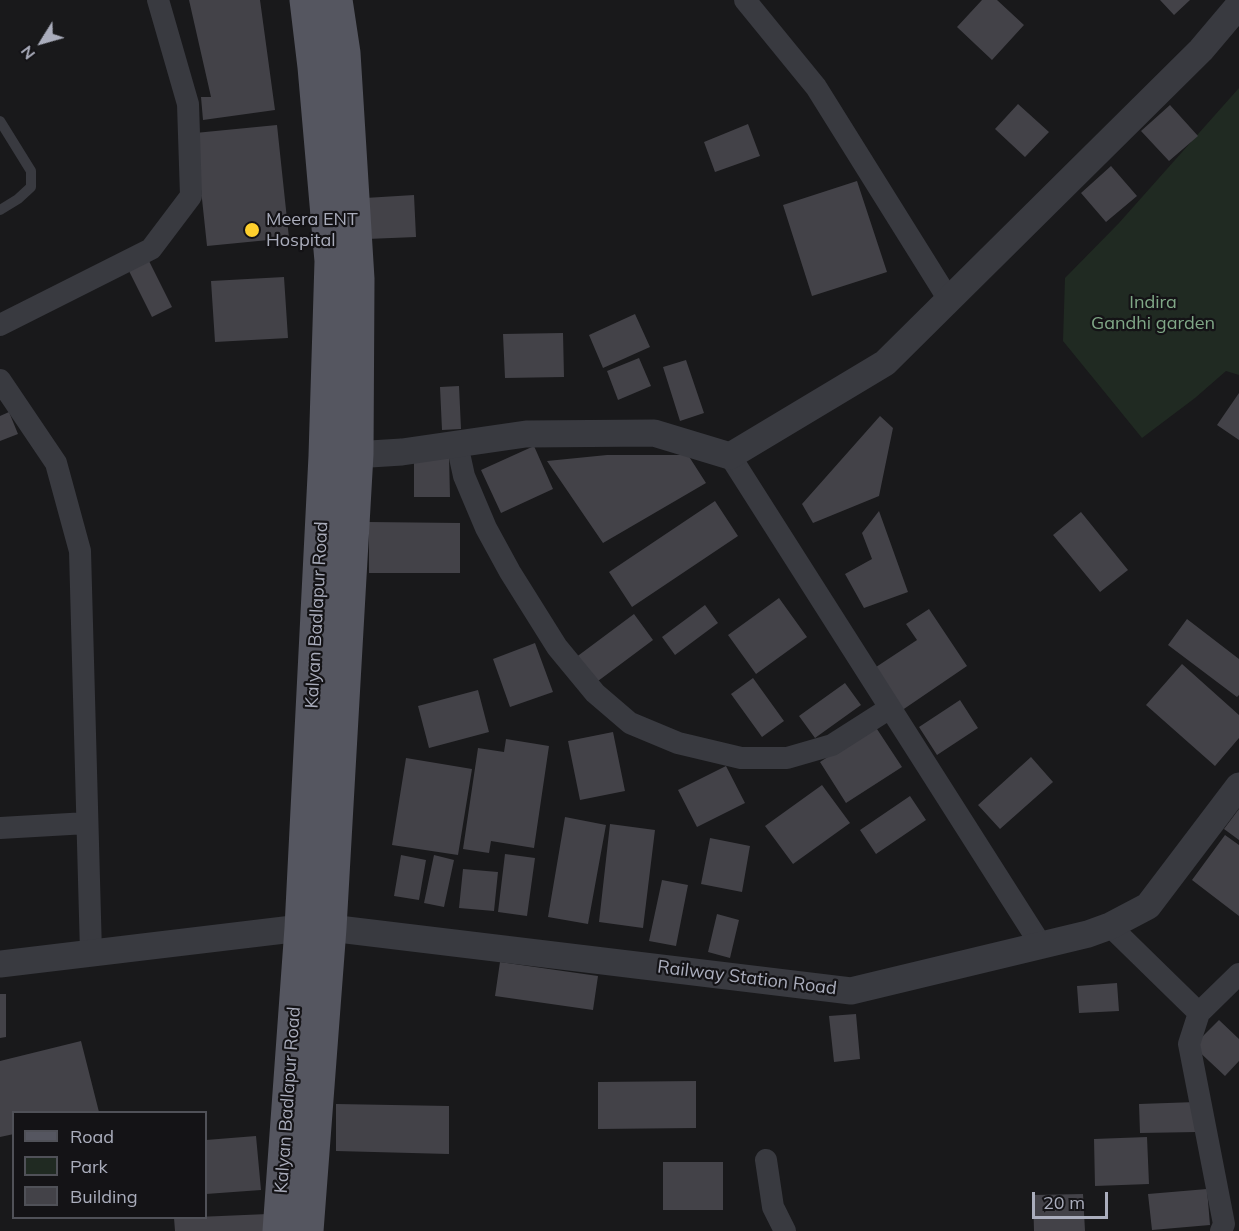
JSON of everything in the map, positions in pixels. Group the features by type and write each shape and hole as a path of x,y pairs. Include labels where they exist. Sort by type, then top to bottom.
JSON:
{"main road":[{"name":"Kalyan Badlapur Road","path":"306,0 331,261 307,1231"},
{"name":"Kalyan Badlapur Road","path":"279,1231 315,928 357,454 358,279 344,53 336,0"}],"street":[{"path":"0,325 151,249 191,196 188,104 158,0"},
{"path":"745,0 816,87 949,300"},
{"path":"730,456 885,363 1201,50 1236,10"},
{"path":"0,380 56,463 80,551 91,953"},
{"path":"325,456 402,452 526,434 654,433 730,456 1041,945"},
{"path":"457,444 464,476 486,528 516,581 557,647 595,693 630,723 678,743 741,758 787,758 832,745 890,708"},
{"name":"Railway Station Road","path":"0,964 315,928 851,991 1088,934 1110,926 1148,906 1239,786"},
{"path":"0,828 87,823"},
{"path":"1110,926 1199,1013"},
{"path":"1221,1231 1224,1224 1189,1044 1199,1013 1239,974"},
{"path":"766,1160 773,1208 785,1231"}],"lane":[{"path":"0,121 31,171 31,187 18,199 0,210"}],"green space":[{"name":"Indira Gandhi garden","path":"1239,88 1239,375 1226,371 1142,438 1063,341 1065,278 1119,223"}],"building":[{"path":"189,0 260,0 275,110 203,120 201,97 211,97"},
{"path":"982,0 997,0 1024,25 992,60 957,27"},
{"path":"1160,0 1190,0 1174,15"},
{"path":"1018,104 1049,132 1025,157 995,129"},
{"path":"1170,105 1198,136 1169,161 1141,131"},
{"path":"748,124 760,156 715,172 704,142"},
{"path":"277,125 289,238 207,246 195,133"},
{"path":"1111,166 1137,196 1106,222 1081,193"},
{"path":"857,181 887,272 812,296 783,205"},
{"path":"414,195 416,237 367,239 365,198"},
{"path":"147,257 172,307 152,317 127,267"},
{"path":"284,277 288,338 215,342 211,281"},
{"path":"635,314 650,347 603,368 589,335"},
{"path":"563,333 564,377 505,378 503,334"},
{"path":"639,358 651,386 618,400 607,371"},
{"path":"686,360 704,413 680,421 663,367"},
{"path":"459,386 461,429 442,430 440,387"},
{"path":"1239,393 1239,440 1217,425"},
{"path":"9,412 18,434 0,441 0,416"},
{"path":"880,416 893,428 879,496 813,523 802,504"},
{"path":"534,446 553,489 501,513 481,470"},
{"path":"607,455 688,455 706,483 603,543 547,461"},
{"path":"414,456 449,456 450,497 414,497"},
{"path":"715,501 738,536 632,607 609,572"},
{"path":"879,511 908,592 864,608 845,574 872,559 862,533"},
{"path":"1081,512 1128,570 1100,592 1053,535"},
{"path":"369,522 460,523 460,573 369,573"},
{"path":"779,598 807,637 756,674 728,635"},
{"path":"705,605 718,623 675,655 662,637"},
{"path":"929,609 967,666 898,713 870,671 917,640 906,624"},
{"path":"634,614 653,640 594,684 575,658"},
{"path":"1187,619 1239,659 1239,695 1237,697 1168,645"},
{"path":"535,643 553,692 510,707 493,659"},
{"path":"1182,664 1239,715 1239,738 1215,766 1146,705"},
{"path":"753,678 784,721 762,737 731,694"},
{"path":"845,683 861,705 815,738 799,716"},
{"path":"478,690 489,732 429,748 418,706"},
{"path":"960,700 978,728 937,755 919,727"},
{"path":"875,726 902,767 846,803 820,762"},
{"path":"613,732 625,791 580,800 568,741"},
{"path":"506,739 549,746 534,848 491,841 489,853 463,849 478,748 504,752"},
{"path":"1031,757 1053,782 1000,829 978,805"},
{"path":"406,758 472,769 458,855 392,845"},
{"path":"726,766 745,803 697,827 678,790"},
{"path":"822,785 850,823 793,864 765,826"},
{"path":"910,796 926,820 876,854 860,830"},
{"path":"1239,809 1239,840 1224,829"},
{"path":"565,817 606,825 588,924 548,917"},
{"path":"610,824 655,830 643,928 599,922"},
{"path":"1225,835 1239,845 1239,916 1192,880"},
{"path":"710,838 750,846 742,892 701,884"},
{"path":"505,854 535,858 527,916 498,912"},
{"path":"401,855 426,860 419,900 394,896"},
{"path":"434,855 454,860 444,907 424,903"},
{"path":"463,869 498,872 494,911 459,908"},
{"path":"662,880 688,885 676,946 649,941"},
{"path":"717,914 739,920 730,958 708,952"},
{"path":"500,962 598,976 593,1010 495,996"},
{"path":"1117,983 1119,1011 1079,1013 1077,986"},
{"path":"0,994 6,994 6,1037 0,1038"},
{"path":"856,1014 860,1059 834,1062 829,1016"},
{"path":"1219,1020 1239,1039 1239,1061 1225,1076 1193,1046"},
{"path":"81,1041 99,1111 12,1111 12,1134 0,1137 0,1061"},
{"path":"696,1081 696,1128 598,1129 598,1082"},
{"path":"1196,1102 1197,1132 1140,1133 1139,1104"},
{"path":"336,1104 449,1106 449,1154 336,1151"},
{"path":"256,1136 261,1190 207,1194 207,1140"},
{"path":"1147,1137 1149,1184 1095,1186 1094,1139"},
{"path":"663,1162 723,1162 723,1210 663,1210"},
{"path":"1207,1189 1210,1225 1152,1230 1148,1194"},
{"path":"1083,1194 1085,1231 1034,1231 1033,1195"},
{"path":"268,1214 269,1231 175,1231 174,1219 207,1219 207,1217"}],"place":[{"name":"Meera ENT Hospital","path":"252,230"}]}
